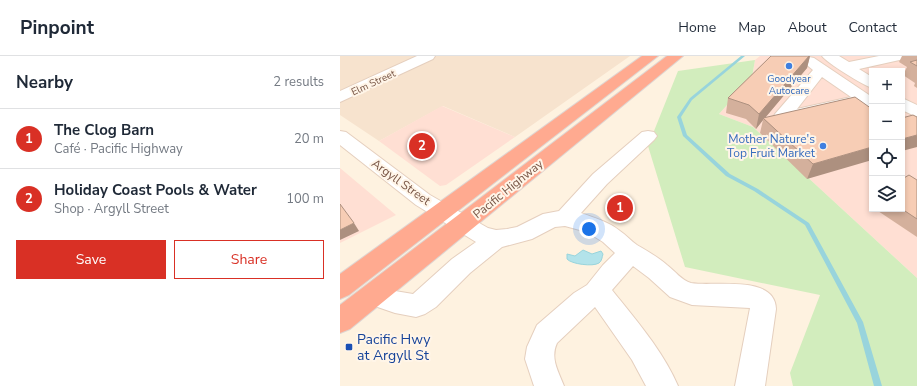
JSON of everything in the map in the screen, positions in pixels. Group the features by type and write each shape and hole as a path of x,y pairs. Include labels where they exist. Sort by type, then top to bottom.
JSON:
{"highway":[{"name":"Pacific Highway","path":"340,288 444,212 651,56"},
{"name":"Pacific Highway","path":"340,321 676,56"}],"street":[{"name":"Elm Street","path":"340,97 428,56"},
{"path":"846,67 899,56"},
{"path":"804,58 846,67 869,81"},
{"path":"825,63 781,118 868,102"},
{"path":"825,63 868,102"},
{"path":"904,104 917,112"},
{"name":"Argyll Street","path":"340,136 423,200 481,235 496,239"},
{"path":"565,218 600,179 648,136"},
{"path":"375,294 395,302 416,306 427,299 461,266 496,239 524,232 551,220 565,218 578,220 595,226 658,271 679,290 692,294 747,296 759,299 763,303 763,309 750,386"},
{"path":"549,386 539,359 541,347 547,334 583,301 598,291 612,272 631,253"},
{"path":"598,291 642,351 663,386"}],"shaded area":[{"path":"340,56 630,56 515,137 443,106 379,141 340,115"},
{"path":"760,56 917,56 917,278 753,127 719,114 752,77 755,60"},
{"path":"442,106 515,137 446,185 440,186 379,141"},
{"path":"340,168 396,215 340,243"}],"green space":[{"path":"755,60 752,77 719,114 753,127 917,278 917,386 793,386 790,373 820,295 685,267 648,146 678,71"}],"water":[{"path":"583,250 592,254 601,251 603,254 601,261 596,264 587,265 577,264 567,259 567,254 575,256"}],"building":[{"path":"771,56 809,56 759,114 749,105 728,98"},
{"path":"917,60 917,66 910,62"},
{"name":"Mother Nature's Top Fruit Market","path":"855,97 869,107 869,148 813,164 763,118"},
{"path":"913,115 917,117 917,135 905,138 905,117"},
{"path":"909,175 917,180 917,219 905,211 905,177"},
{"path":"340,204 354,223 340,230"}],"waterway":[{"path":"743,56 691,99 679,117 685,135 728,175 756,190 807,224 860,322 878,386"}],"place":[{"name":"Goodyear Autocare","path":"789,66"},
{"name":"Holiday Coast Pools & Water","path":"422,146"},
{"name":"Mother Nature's Top Fruit Market","path":"823,146"},
{"name":"The Clog Barn","path":"620,208"},
{"name":"Pacific Hwy at Argyll St","path":"349,347"}]}
